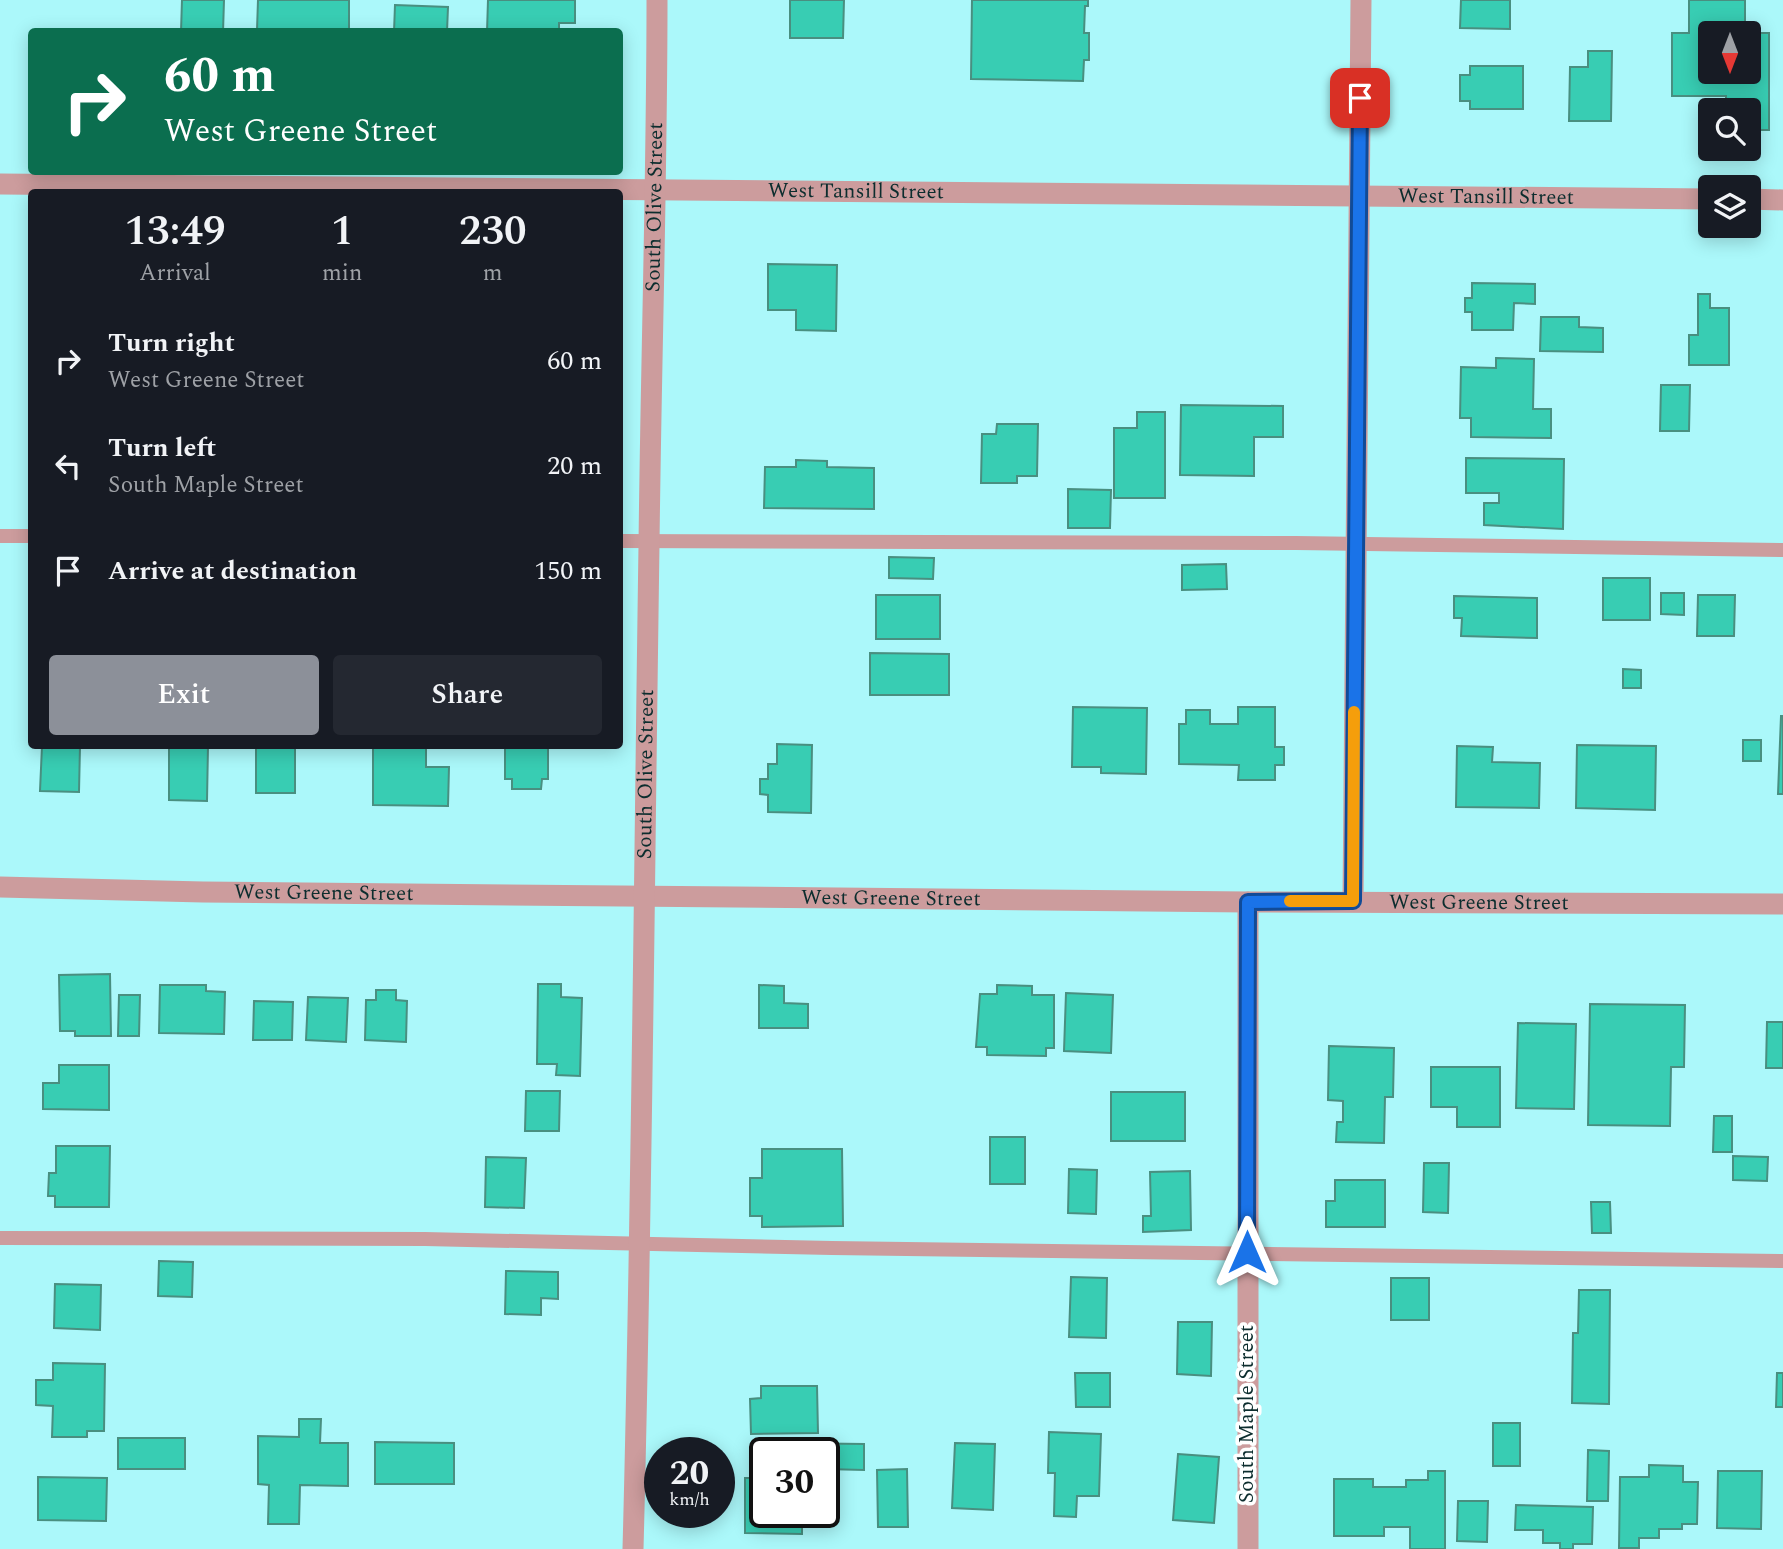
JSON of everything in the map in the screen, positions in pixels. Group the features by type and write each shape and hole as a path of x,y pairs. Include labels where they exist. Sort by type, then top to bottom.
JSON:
{"street":[{"name":"South Olive Street","path":"633,1549 641,1245 649,541 657,189 657,0"},
{"path":"1353,901 1361,0"},
{"name":"West Tansill Street","path":"0,184 1698,199"},
{"path":"1761,200 1783,200"},
{"name":"West Greene Street","path":"0,887 202,892 1248,902 1783,904"},
{"name":"South Maple Street","path":"1248,902 1248,1549"}],"lane":[{"path":"0,536 28,536"},
{"path":"623,541 1268,543 1783,550"},
{"path":"0,1238 425,1239 641,1245 1783,1261"}],"building":[{"path":"182,0 224,0 223,28 181,28"},
{"path":"258,0 349,0 349,28 257,28"},
{"path":"488,0 575,0 575,23 559,23 559,28 487,28"},
{"path":"790,0 844,0 843,38 790,38"},
{"path":"972,0 1088,0 1088,6 1085,6 1084,33 1089,33 1089,60 1084,60 1083,81 971,79"},
{"path":"1461,0 1510,0 1510,29 1460,28"},
{"path":"1689,0 1745,0 1745,21 1698,21 1698,84 1761,84 1761,33 1769,33 1769,130 1761,130 1761,98 1672,96 1672,33 1689,33"},
{"path":"395,5 448,7 447,28 394,28"},
{"path":"1588,51 1612,51 1611,121 1569,121 1570,67 1588,67"},
{"path":"1470,66 1523,66 1523,109 1470,109 1470,101 1460,101 1460,75 1470,75"},
{"path":"768,264 837,265 836,331 796,330 796,310 768,310"},
{"path":"1472,283 1535,284 1535,304 1514,303 1513,330 1472,330 1472,312 1465,312 1465,298 1472,298"},
{"path":"1698,294 1710,294 1710,308 1729,308 1729,365 1689,365 1689,335 1698,335"},
{"path":"1541,317 1579,317 1579,327 1603,328 1603,352 1540,351"},
{"path":"1496,358 1534,359 1533,409 1551,409 1551,438 1471,437 1471,418 1460,418 1461,367 1496,368"},
{"path":"1661,385 1690,385 1689,431 1660,431"},
{"path":"1181,405 1283,406 1283,437 1254,437 1254,476 1180,475"},
{"path":"1137,412 1165,412 1165,498 1114,498 1114,428 1137,428"},
{"path":"997,424 1038,424 1037,476 1017,476 1017,483 981,483 982,434 996,434"},
{"path":"1466,458 1564,459 1563,529 1484,525 1484,503 1499,503 1499,493 1466,493"},
{"path":"796,460 827,461 827,467 874,468 874,509 764,508 765,467 796,467"},
{"path":"1068,489 1111,490 1110,528 1068,528"},
{"path":"889,557 934,558 933,579 889,578"},
{"path":"1226,564 1227,589 1182,590 1182,565"},
{"path":"1603,578 1650,578 1650,620 1603,620"},
{"path":"1661,593 1684,593 1684,615 1661,614"},
{"path":"876,595 940,595 940,639 876,639"},
{"path":"1698,595 1735,595 1734,636 1697,636"},
{"path":"1454,596 1537,598 1537,638 1461,636 1462,618 1454,618"},
{"path":"870,653 949,654 949,695 870,695"},
{"path":"1623,669 1641,670 1641,688 1623,688"},
{"path":"1073,707 1147,708 1146,774 1101,773 1101,767 1072,767"},
{"path":"1238,707 1275,707 1275,747 1284,747 1284,765 1275,765 1275,780 1238,780 1239,765 1179,764 1179,724 1186,724 1186,710 1210,710 1210,724 1238,724"},
{"path":"1781,716 1783,794 1778,794"},
{"path":"1743,740 1761,740 1761,761 1743,761"},
{"path":"777,744 812,745 811,813 768,812 768,795 760,794 760,779 768,779 768,764 777,764"},
{"path":"1577,745 1656,746 1655,810 1576,808"},
{"path":"1457,746 1493,747 1492,762 1540,763 1539,808 1456,807"},
{"path":"42,749 80,749 79,792 40,791"},
{"path":"169,749 208,749 207,801 169,800"},
{"path":"256,749 295,749 295,793 256,793"},
{"path":"373,749 426,749 426,767 449,767 448,806 373,805"},
{"path":"505,749 548,749 548,779 542,779 541,789 512,789 512,779 505,779"},
{"path":"110,974 111,1036 75,1036 75,1031 60,1031 59,975"},
{"path":"538,984 561,984 561,997 582,998 580,1076 556,1075 557,1064 537,1064"},
{"path":"160,985 206,985 206,991 225,992 224,1034 159,1033"},
{"path":"759,985 784,986 784,1003 808,1004 808,1028 759,1028"},
{"path":"997,985 1032,986 1032,995 1054,995 1054,1048 1046,1048 1046,1056 987,1055 987,1047 976,1047 980,994 997,994"},
{"path":"376,990 396,990 396,1000 407,1001 406,1042 365,1040 366,1000 376,1000"},
{"path":"1066,993 1113,995 1111,1053 1064,1051"},
{"path":"119,995 140,995 139,1036 118,1036"},
{"path":"308,997 348,998 346,1042 306,1040"},
{"path":"254,1001 293,1002 292,1040 253,1040"},
{"path":"1590,1004 1685,1005 1684,1067 1671,1067 1670,1126 1588,1125"},
{"path":"1767,1022 1783,1022 1783,1068 1766,1068"},
{"path":"1518,1023 1576,1024 1574,1109 1516,1108"},
{"path":"1329,1046 1394,1048 1393,1097 1385,1097 1384,1143 1336,1142 1337,1122 1343,1122 1343,1101 1328,1100"},
{"path":"59,1065 109,1065 109,1110 43,1109 43,1083 59,1083"},
{"path":"1431,1067 1500,1067 1500,1127 1457,1127 1457,1107 1431,1107"},
{"path":"526,1091 560,1091 559,1131 525,1131"},
{"path":"1111,1092 1185,1092 1185,1141 1111,1141"},
{"path":"1714,1116 1732,1116 1732,1152 1713,1152"},
{"path":"990,1137 1025,1137 1025,1184 990,1184"},
{"path":"56,1146 110,1146 109,1207 55,1207 55,1196 48,1196 49,1173 56,1173"},
{"path":"762,1149 842,1149 843,1226 762,1227 762,1216 750,1216 750,1178 762,1178"},
{"path":"1733,1156 1768,1157 1767,1181 1733,1180"},
{"path":"486,1157 526,1158 524,1208 485,1207"},
{"path":"1424,1163 1449,1163 1448,1213 1423,1212"},
{"path":"1069,1169 1097,1170 1096,1214 1068,1213"},
{"path":"1190,1171 1191,1230 1143,1232 1143,1216 1151,1216 1150,1172"},
{"path":"1335,1180 1385,1180 1385,1227 1326,1227 1326,1201 1335,1201"},
{"path":"1591,1202 1610,1202 1611,1233 1592,1233"},
{"path":"159,1261 193,1262 192,1297 158,1296"},
{"path":"506,1271 558,1272 558,1299 541,1298 541,1315 505,1314"},
{"path":"1071,1277 1107,1278 1106,1338 1069,1337"},
{"path":"1391,1278 1429,1278 1429,1320 1391,1320"},
{"path":"55,1284 101,1285 100,1330 54,1328"},
{"path":"1579,1290 1610,1290 1609,1404 1572,1403 1573,1333 1578,1333"},
{"path":"1178,1322 1212,1322 1211,1376 1177,1374"},
{"path":"53,1363 105,1364 104,1431 87,1431 87,1437 52,1437 53,1406 36,1405 36,1380 53,1380"},
{"path":"1075,1373 1110,1373 1110,1407 1076,1407"},
{"path":"1777,1373 1783,1373 1783,1407 1776,1407"},
{"path":"761,1386 817,1386 818,1433 751,1434 750,1399 761,1398"},
{"path":"299,1419 321,1419 320,1443 348,1443 348,1486 300,1485 299,1524 268,1524 269,1485 258,1484 258,1436 299,1437"},
{"path":"1493,1423 1520,1423 1520,1466 1493,1466"},
{"path":"1049,1432 1101,1434 1099,1496 1077,1496 1076,1517 1054,1516 1055,1473 1048,1473"},
{"path":"118,1438 185,1438 185,1469 118,1469"},
{"path":"375,1442 454,1443 454,1484 375,1484"},
{"path":"955,1443 995,1444 993,1510 952,1508"},
{"path":"840,1444 864,1444 864,1470 840,1469"},
{"path":"1588,1450 1609,1451 1608,1501 1587,1501"},
{"path":"1178,1454 1219,1457 1214,1523 1173,1520"},
{"path":"1649,1465 1683,1466 1683,1482 1698,1482 1697,1524 1682,1524 1682,1529 1659,1529 1659,1538 1639,1538 1639,1548 1619,1548 1620,1477 1649,1477"},
{"path":"907,1469 908,1527 878,1527 877,1470"},
{"path":"1428,1471 1445,1471 1445,1549 1410,1549 1410,1527 1384,1527 1384,1536 1334,1536 1334,1479 1373,1479 1373,1487 1406,1487 1406,1480 1428,1480"},
{"path":"1718,1471 1762,1471 1761,1529 1717,1528"},
{"path":"38,1477 107,1478 106,1521 38,1520"},
{"path":"745,1478 749,1478 749,1528 802,1528 802,1534 745,1533"},
{"path":"1458,1501 1488,1501 1487,1542 1457,1541"},
{"path":"1516,1505 1593,1507 1592,1544 1573,1544 1573,1549 1560,1549 1560,1543 1543,1543 1543,1530 1515,1530"}],"slow traffic":[{"path":"1290,901 1353,901 1354,712"}],"route":[{"path":"1247,1252 1248,902 1353,901 1360,98"}]}
